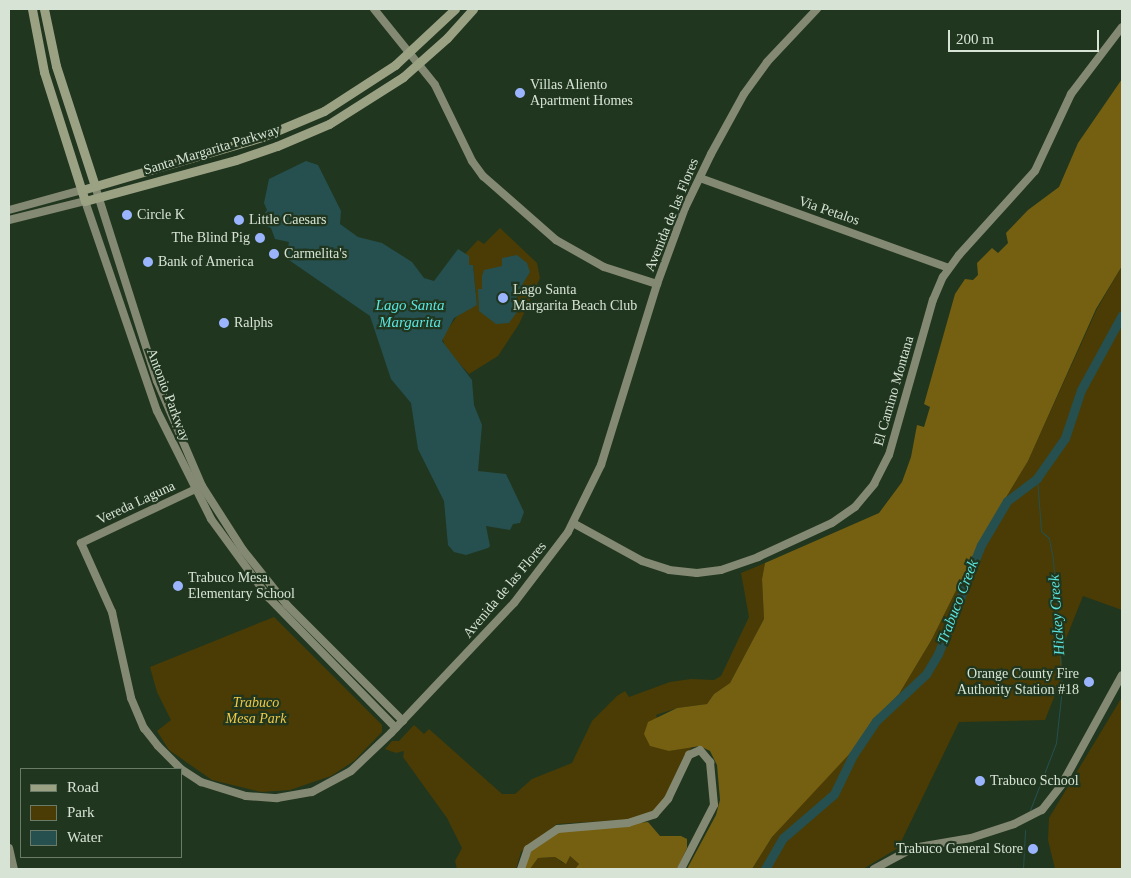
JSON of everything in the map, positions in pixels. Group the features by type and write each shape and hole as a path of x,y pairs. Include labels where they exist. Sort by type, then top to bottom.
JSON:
{"main road":[{"name":"Antonio Parkway","path":"32,9 44,72 85,201 152,397 198,488 231,548 268,597 396,728"},
{"name":"Antonio Parkway","path":"44,9 56,66 157,381 198,488 243,550 287,605 403,721"},
{"path":"374,9 444,100 472,162 488,180 556,240 604,267 657,284"},
{"name":"Santa Margarita Parkway","path":"9,210 274,133 324,111 409,54 455,9"},
{"name":"Santa Margarita Parkway","path":"9,220 85,201 277,146 329,124 418,65 472,9"},
{"name":"Avenida de las Flores","path":"81,542 112,612 137,714 163,752 202,782 254,797 285,797 312,792 350,772 403,721 520,596 573,523 609,444 657,284 700,178 744,94 767,62 817,9"},
{"name":"El Camino Montana","path":"573,523 642,561 669,570 697,572 742,563 840,519 861,500 883,468 933,300 948,268 1035,171 1075,87 1122,27"},
{"name":"Via Petalos","path":"700,178 948,268"},
{"name":"Vereda Laguna","path":"81,542 198,488"},
{"path":"874,869 914,848 971,838 1014,824 1042,810 1062,784 1122,675"},
{"path":"521,869 522,860 528,849 558,829 628,823 655,814 668,799 689,755 700,750 710,762 714,805 681,869"},
{"path":"9,848 14,869"}],"green space":[{"name":"Lago Santa Margarita Beach Club","path":"500,228 537,263 540,278 519,324 498,356 469,374 446,349 442,337 460,312 477,305 473,265 469,265 465,254 478,240 484,244"},
{"path":"1122,266 1122,610 1083,596 1061,651 1063,675 1045,720 959,722 898,848 863,869 752,869 772,837 899,694 932,639 985,532 1028,461 1097,309"},
{"path":"765,563 762,579 764,619 730,683 714,694 707,704 677,708 656,715 669,751 693,746 683,758 664,800 654,811 635,819 557,824 521,852 516,869 457,869 455,861 462,848 447,818 403,757 404,751 396,753 385,749 392,741 399,741 414,725 424,734 429,729 502,794 515,794 532,779 572,763 592,721 617,696 625,691 629,697 670,682 691,679 714,680 721,676 749,617 741,573"},
{"name":"Trabuco Mesa Park","path":"274,617 382,725 382,732 354,761 331,776 290,790 261,792 212,780 169,750 157,731 171,720 157,692 150,667"},
{"path":"1122,697 1122,869 1055,869 1048,840 1049,818"},
{"path":"570,856 579,864 575,869 530,869 538,858 555,857 563,863"}],"shaded area":[{"path":"1122,79 1122,266 1096,309 1028,461 985,532 932,639 899,694 875,719 854,749 772,837 752,869 687,869 716,815 720,800 717,765 710,751 700,746 669,751 650,746 644,734 648,722 677,708 707,704 714,694 730,683 764,619 762,579 765,563 879,513 902,482 911,457 917,425 924,427 930,407 924,404 955,294 965,279 973,280 978,275 977,263 992,248 998,253 1008,243 1006,233 1028,210 1059,187 1078,143"},
{"path":"648,822 660,836 681,836 687,839 687,848 677,869 575,869 579,864 570,856 566,864 555,857 538,858 530,869 523,869 532,850 559,831"}],"water":[{"name":"Lago Santa Margarita","path":"306,161 318,165 341,211 340,224 358,237 382,243 412,262 424,278 434,281 458,249 469,256 469,265 473,265 477,305 454,318 442,341 472,380 474,405 482,425 478,471 506,474 524,512 520,523 513,524 510,530 486,526 490,546 488,548 466,555 454,552 448,545 444,501 418,449 411,403 391,379 370,316 286,258 289,242 275,239 271,228 264,225 261,219 267,210 264,203 269,179"},
{"path":"517,255 527,263 530,272 517,293 517,312 509,323 496,324 479,311 478,289 482,289 484,270 502,266 502,258"}],"waterway":[{"name":"Trabuco Creek","path":"765,869 783,838 834,794 853,755 876,721 926,674 938,654 981,545 1007,501 1037,478 1065,438 1081,390 1122,315"},
{"name":"Hickey Creek","path":"1030,810 1056,743 1062,688 1053,559 1049,538 1041,531 1037,478"},
{"path":"1023,869 1025,830"}],"place":[{"name":"Villas Aliento Apartment Homes","path":"520,93"},
{"name":"Circle K","path":"127,215"},
{"name":"Little Caesars","path":"239,220"},
{"name":"The Blind Pig","path":"260,238"},
{"name":"Carmelita's","path":"274,254"},
{"name":"Bank of America","path":"148,262"},
{"name":"Lago Santa Margarita Beach Club","path":"503,298"},
{"name":"Ralphs","path":"224,323"},
{"name":"Trabuco Mesa Elementary School","path":"178,586"},
{"name":"Orange County Fire Authority Station #18","path":"1089,682"},
{"name":"Trabuco School","path":"980,781"},
{"name":"Trabuco General Store","path":"1033,849"}]}
